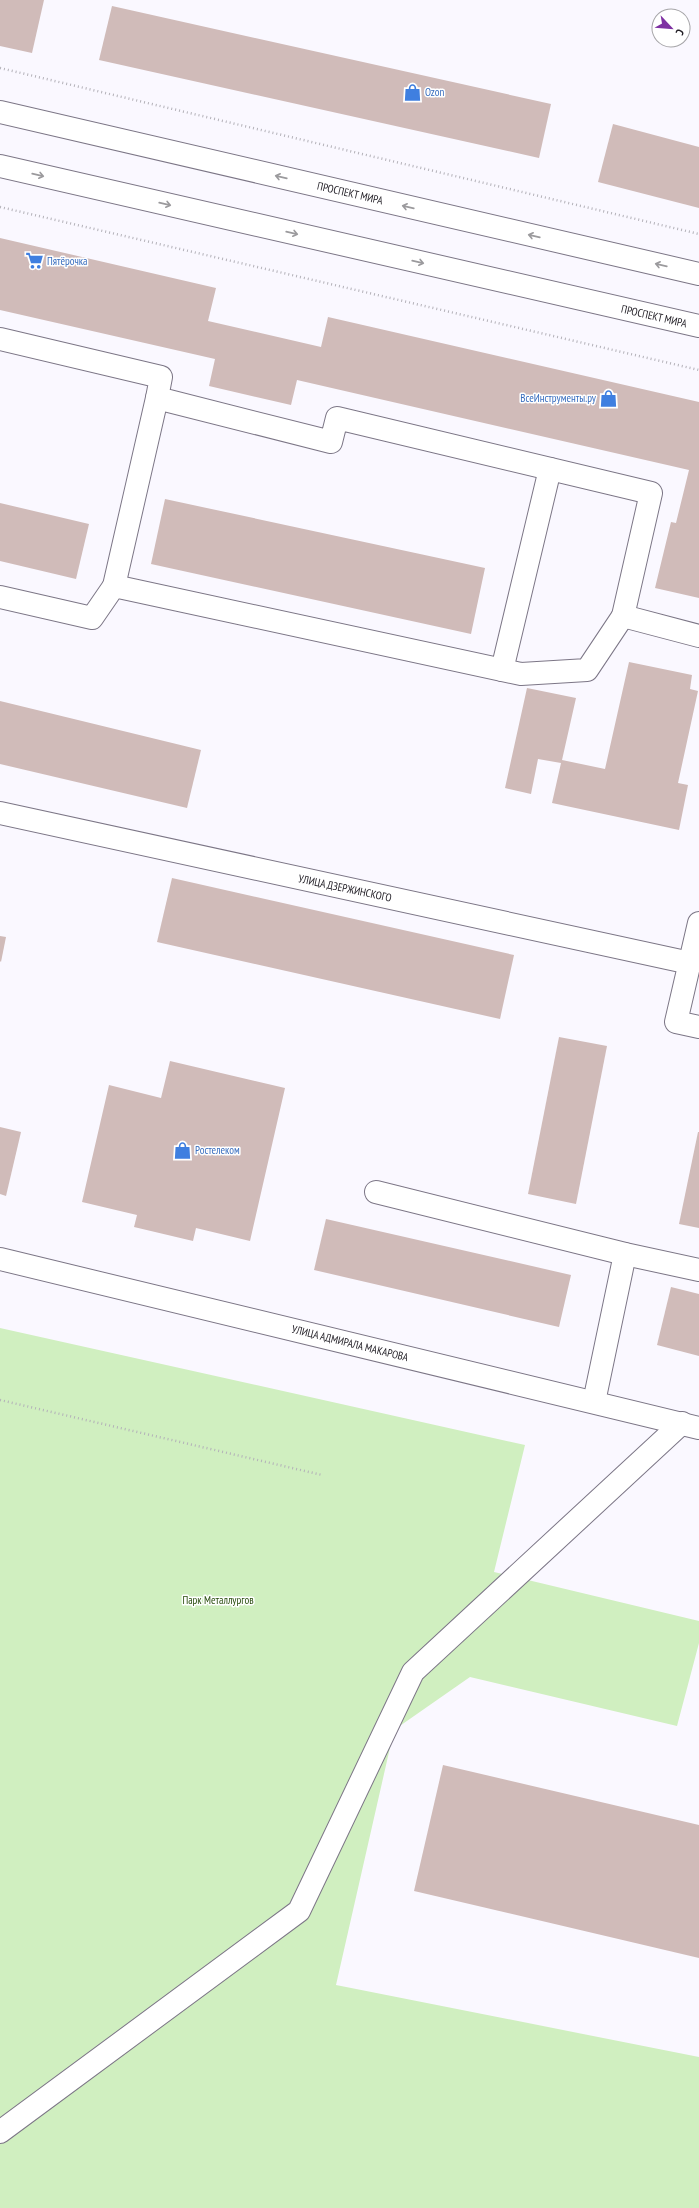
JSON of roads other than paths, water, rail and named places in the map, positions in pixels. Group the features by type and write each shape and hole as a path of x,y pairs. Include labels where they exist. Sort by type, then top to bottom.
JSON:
{"main road":[{"name":"ПРОСПЕКТ МИРА","path":"0,112 699,274"},
{"name":"ПРОСПЕКТ МИРА","path":"0,166 699,326"},
{"path":"0,339 161,377 114,586 92,618 0,597"},
{"path":"114,586 521,674 587,670 623,616 651,493 337,418 331,442 157,398"},
{"path":"502,670 550,468"},
{"path":"623,616 699,636"},
{"name":"УЛИЦА ДЗЕРЖИНСКОГО","path":"0,812 690,963"},
{"path":"699,923 676,1022 699,1027"},
{"path":"376,1192 625,1254 699,1270"},
{"path":"594,1402 625,1254"},
{"name":"УЛИЦА АДМИРАЛА МАКАРОВА","path":"0,1259 691,1426"},
{"path":"0,2132 299,1911 413,1672 691,1426"}],"place":[{"name":"Ozon","path":"412,92"},
{"name":"Пятёрочка","path":"34,261"},
{"name":"ВсеИнструменты.ру","path":"609,398"},
{"name":"Ростелеком","path":"182,1150"}],"park label":[{"name":"Парк Металлургов","path":"218,1600"}]}
